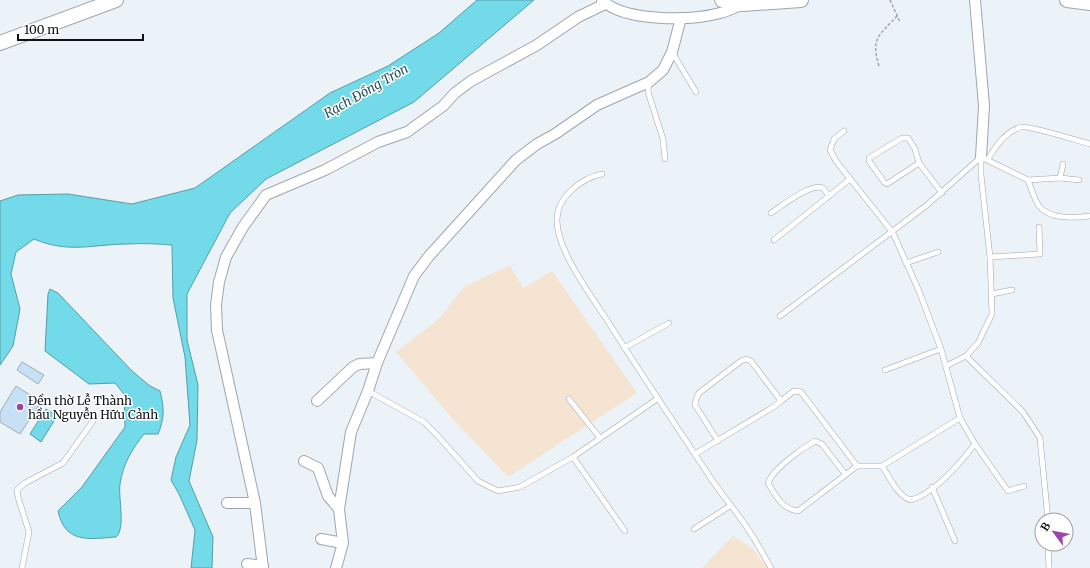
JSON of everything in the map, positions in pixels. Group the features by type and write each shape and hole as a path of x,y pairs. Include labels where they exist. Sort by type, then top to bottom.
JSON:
{"street":[{"path":"0,43 116,0"},
{"path":"722,0 743,4 801,0"},
{"path":"975,0 984,106 985,158"},
{"path":"1067,0 1090,3"},
{"path":"247,564 263,567 255,503 217,330 216,306 219,282 226,257 251,216 266,195 326,170 378,142 407,132 442,106 455,93 471,81 537,45 578,17 604,2 620,12 631,15 681,18 720,14 743,4"},
{"path":"336,568 342,553 343,543 339,509 351,432 368,391 377,363 414,276 429,256 516,160 537,144 555,134 597,105 649,82 663,70 672,52 681,18"},
{"path":"317,401 353,367 358,364 377,363"},
{"path":"304,461 318,468 328,496 339,509"},
{"path":"227,503 255,503"},
{"path":"321,539 343,543"}],"lane":[{"path":"672,52 696,92"},
{"path":"649,82 648,92 663,139 665,159"},
{"path":"780,316 860,255 893,233 985,158 997,144 1011,132 1022,127 1090,144"},
{"path":"844,131 834,139 830,150 836,161 893,233 941,349 960,418 975,444 1008,491 1024,486"},
{"path":"919,163 887,184 869,161 869,158 905,137 908,138 915,149 919,163 942,193"},
{"path":"985,158 1028,180 1060,178 1079,180"},
{"path":"946,366 966,356 978,343 992,314 990,257 981,175 985,158"},
{"path":"1060,178 1063,164"},
{"path":"602,174 591,176 576,186 563,202 557,220 559,238 578,275 624,348 730,506 746,526 771,568"},
{"path":"774,240 850,179"},
{"path":"1028,180 1039,206 1045,211 1064,216 1090,216"},
{"path":"771,213 798,195 815,187 823,188 829,196"},
{"path":"990,257 1037,256 1040,254 1039,227"},
{"path":"906,263 938,252"},
{"path":"992,294 1012,290"},
{"path":"624,348 669,323"},
{"path":"885,370 941,349"},
{"path":"966,356 1023,412 1040,438 1047,512"},
{"path":"718,441 695,405 696,399 699,393 741,361 746,359 751,361 781,401"},
{"path":"368,391 424,422 478,481 498,491 520,487 573,456 657,399"},
{"path":"695,454 781,401 794,391 801,392 857,466"},
{"path":"569,399 600,438"},
{"path":"845,474 822,444 815,441 776,471 768,483 780,502 790,510 798,511 857,466 882,466 960,418"},
{"path":"22,568 29,532 18,490 25,483 63,463 93,421"},
{"path":"882,466 906,498 914,499 956,468 975,444"},
{"path":"573,456 625,532"},
{"path":"932,487 955,541"},
{"path":"694,529 730,506"},
{"path":"1048,552 1049,568"}],"path":[{"path":"890,0 900,22"},
{"path":"879,66 875,52 878,35 898,15"}],"shaded area":[{"path":"510,265 523,288 552,271 637,393 508,477 451,417 396,352 439,319 464,287"},
{"path":"733,536 753,549 768,568 702,568"}],"water":[{"name":"Rạch Đồng Tròn","path":"477,0 534,0 414,102 266,179 230,213 187,294 187,340 198,385 197,440 189,481 213,537 212,568 191,568 195,530 171,480 176,457 190,425 185,357 173,298 172,245 116,244 70,247 47,244 34,239 16,252 11,274 20,309 13,346 0,365 0,201 18,195 68,194 132,204 195,188 330,93 388,66 439,33"},
{"path":"50,289 58,293 132,371 150,386 160,391 163,412 162,423 158,434 144,434 132,451 123,470 120,484 121,527 116,537 88,538 72,534 61,522 58,511 82,487 125,427 124,394 115,383 89,384 45,351 48,294"},
{"path":"46,409 57,416 41,442 30,434"}],"building":[{"path":"22,362 44,375 38,384 17,370"},
{"name":"Đền thờ Lễ Thành hầu Nguyễn Hữu Cảnh","path":"16,386 41,402 20,434 0,422 0,412"}],"place":[{"name":"Đền thờ Lễ Thành hầu Nguyễn Hữu Cảnh","path":"20,407"}]}
